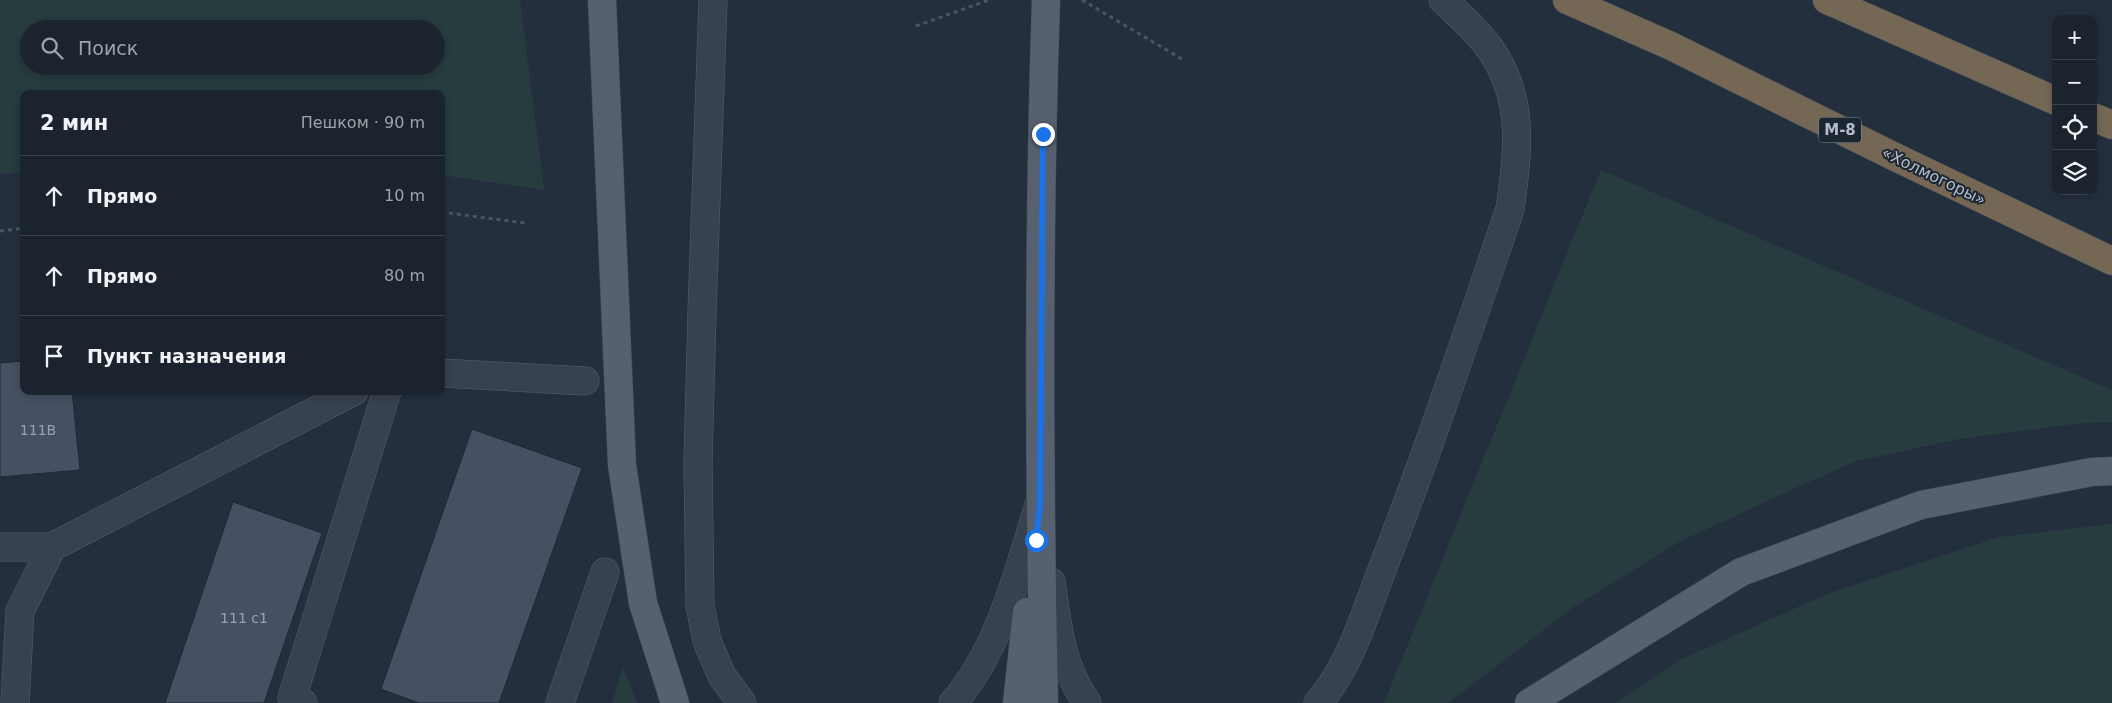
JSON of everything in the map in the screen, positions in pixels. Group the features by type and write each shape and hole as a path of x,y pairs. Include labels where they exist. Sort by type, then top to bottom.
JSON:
{"highway":[{"name":"«Холмогоры»","path":"1567,0 1671,46 1893,156 2112,261"},
{"path":"1827,0 2052,99"},
{"path":"2097,119 2112,125"}],"main road":[{"path":"602,0 622,465 643,603 675,703"},
{"path":"1044,703 1040,504 1043,76 1046,0"},
{"path":"1529,703 1741,572 1921,505 2092,472 2112,471"},
{"path":"1017,703 1040,504"}],"street":[{"path":"713,0 698,463 700,605 707,641 714,659 722,676 742,703"},
{"path":"1318,703 1331,688 1345,664 1401,522 1510,209 1517,155 1516,114 1508,82 1490,49 1443,0"},
{"path":"445,373 585,381"},
{"path":"0,547 52,546 346,395"},
{"path":"295,701 386,395"},
{"path":"953,703 965,689 1001,625 1040,504"},
{"path":"1040,504 1059,640 1068,669 1087,703"},
{"path":"15,703 20,611 52,546"},
{"path":"560,703 605,572"}],"path":[{"path":"916,26 989,0"},
{"path":"1082,0 1182,59"},
{"path":"445,213 525,223"},
{"path":"0,231 20,228"}],"green space":[{"path":"0,0 520,0 544,190 445,176 445,90 20,90 20,172 0,174"},
{"path":"1601,170 2112,390 2112,422 2082,423 1959,439 1857,461 1679,542 1574,607 1448,703 1384,703"},
{"path":"2112,524 2112,703 1616,703 1682,659 1827,594 1999,537"},
{"path":"623,667 637,703 612,703"}],"building":[{"path":"20,361 20,395 72,395 80,470 0,477 0,363"},
{"path":"472,429 582,468 499,703 419,703 381,689"},
{"path":"233,502 322,533 264,703 165,703"}],"route":[{"path":"1036,540 1040,504 1043,134"}]}
